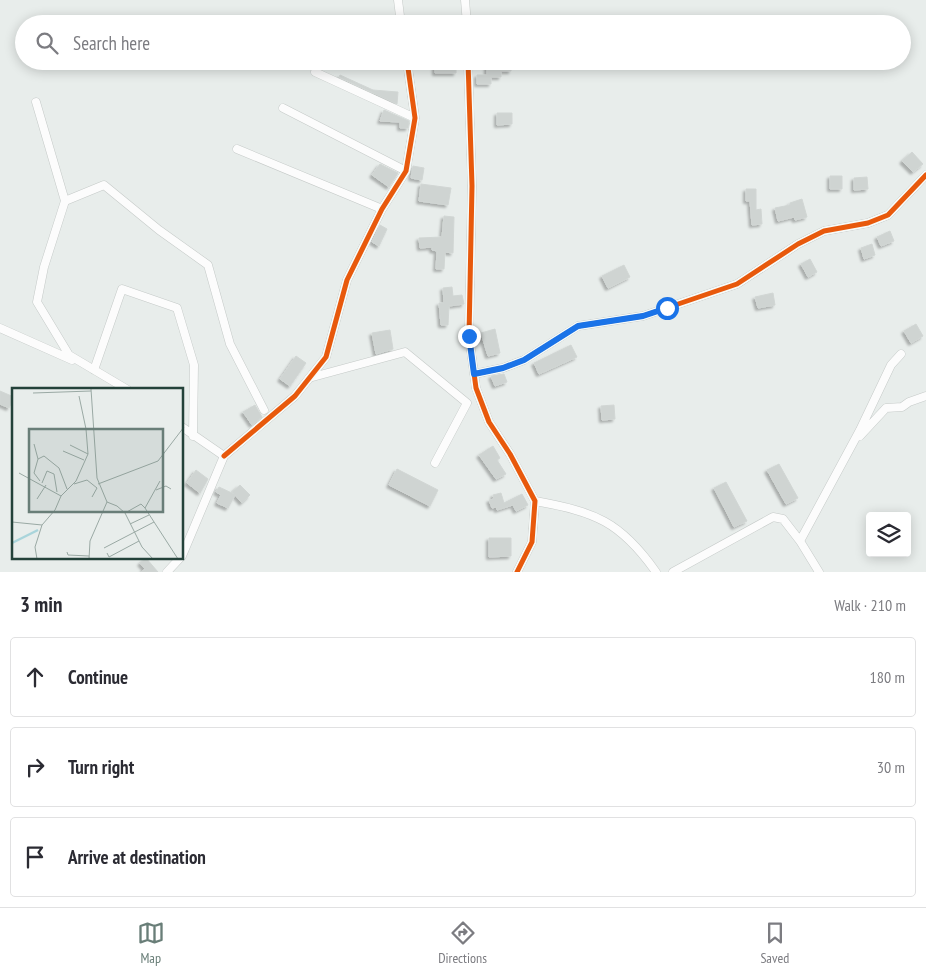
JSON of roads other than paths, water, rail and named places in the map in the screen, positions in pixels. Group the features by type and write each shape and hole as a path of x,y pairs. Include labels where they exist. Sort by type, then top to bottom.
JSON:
{"street":[{"path":"398,0 400,15"},
{"path":"465,0 466,15"},
{"path":"184,550 224,456 295,396 326,357 347,280 382,209 406,171 415,118 408,70"},
{"path":"468,70 472,186 469,336 476,388 489,422 510,454 535,501 532,542 516,572"},
{"path":"315,72 415,118"},
{"path":"36,102 64,201 44,266 37,302 68,355 118,387"},
{"path":"282,108 406,171"},
{"path":"237,149 382,209"},
{"path":"474,374 503,368 524,360 578,326 643,316 737,284 798,244 824,231 868,224 888,215 926,175"},
{"path":"64,201 104,185 159,230 208,265 230,344 264,410"},
{"path":"94,370 122,289 177,308 194,365 193,436"},
{"path":"0,328 94,370"},
{"path":"309,378 404,352 467,403 435,463"},
{"path":"800,541 851,447 891,365 901,354"},
{"path":"851,447 886,408 902,407 909,402 926,396"},
{"path":"184,429 224,456"},
{"path":"535,501 580,510 610,525 625,535 642,551 656,572"},
{"path":"673,572 773,517 783,519 800,541 818,572"},
{"path":"167,572 178,560"}]}
